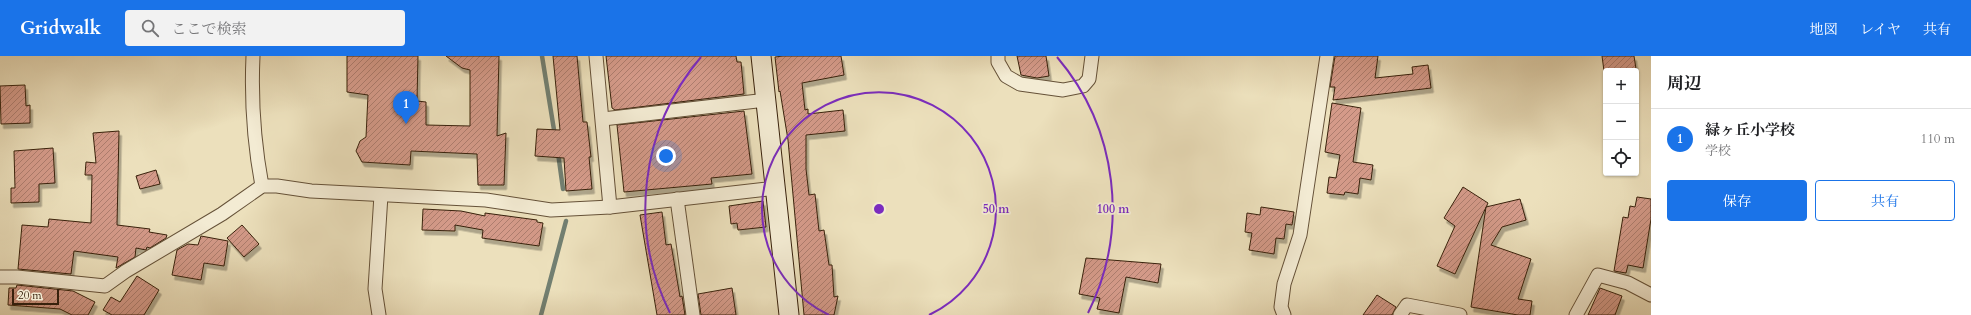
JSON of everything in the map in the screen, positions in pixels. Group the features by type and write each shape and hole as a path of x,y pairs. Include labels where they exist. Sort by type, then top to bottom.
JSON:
{"street":[{"path":"253,56 252,106 256,158 262,186"},
{"path":"596,56 610,207"},
{"path":"761,56 789,315"},
{"path":"998,56 998,62 1006,76 1020,84 1063,90 1083,86 1089,79 1092,56"},
{"path":"1284,315 1281,307 1284,284 1300,235 1328,56"},
{"path":"603,119 766,100"},
{"path":"0,277 17,277 105,286 126,271 222,214 262,186 277,186 311,191 486,200 552,210 610,207 776,188"},
{"path":"378,315 375,289 381,195"},
{"path":"677,199 693,315"},
{"path":"1576,315 1598,275 1628,283 1651,295"},
{"path":"1400,315 1407,305 1460,315"}],"building":[{"path":"347,56 418,56 417,101 426,102 426,125 470,126 470,70 462,68 446,56 499,56 497,136 506,133 504,185 478,185 477,154 411,151 410,165 362,162 356,151 360,141 366,137 368,95 347,92"},
{"path":"553,56 577,56 583,122 587,122 591,157 589,157 592,189 566,191 564,158 535,156 537,129 560,130"},
{"path":"606,56 736,56 737,62 741,62 744,94 615,110 612,108"},
{"path":"841,56 844,75 802,83 805,110 808,109 808,114 843,110 845,131 806,135 806,169 809,195 815,194 819,231 824,230 829,265 832,265 834,297 838,296 834,315 804,315 788,140 780,91 779,92 775,57"},
{"path":"1017,56 1046,56 1049,76 1037,78 1021,75"},
{"path":"1335,56 1378,56 1375,78 1413,74 1412,67 1428,65 1431,88 1333,100 1335,87 1330,87"},
{"path":"1602,56 1634,56 1636,68 1604,68"},
{"path":"25,85 26,106 30,105 30,123 1,124 0,86"},
{"path":"1332,103 1361,108 1353,162 1373,165 1371,180 1360,178 1358,194 1345,192 1344,195 1327,193 1329,177 1336,178 1340,155 1325,152"},
{"path":"744,111 752,174 711,178 712,184 624,192 617,125"},
{"path":"119,131 117,225 150,229 149,232 167,235 166,238 150,248 147,247 146,250 136,248 135,257 116,268 118,257 74,251 71,274 18,269 22,225 48,227 49,219 91,223 92,175 85,175 86,162 96,163 93,133"},
{"path":"53,148 55,183 39,184 39,202 11,203 11,188 15,188 14,151"},
{"path":"156,170 160,184 140,189 136,176"},
{"path":"1463,187 1488,203 1455,274 1437,266 1455,226 1444,218"},
{"path":"1637,197 1651,199 1651,219 1643,268 1628,265 1626,273 1614,271 1623,217 1628,218 1630,206 1635,207"},
{"path":"1520,199 1526,220 1502,227 1491,245 1531,259 1518,299 1532,301 1530,315 1518,315 1471,307 1486,207"},
{"path":"763,201 766,227 738,230 737,223 731,224 729,206"},
{"path":"1261,207 1294,212 1292,225 1286,224 1284,239 1276,238 1274,254 1249,250 1252,233 1245,232 1247,213 1260,215"},
{"path":"423,209 461,211 485,216 485,213 537,220 537,222 543,223 539,246 482,238 483,230 455,225 455,231 422,230"},
{"path":"662,212 666,245 671,244 680,297 682,296 685,315 657,315 640,215"},
{"path":"242,225 259,244 244,257 227,238"},
{"path":"201,236 228,241 224,266 204,263 201,280 172,275 177,250 188,244 198,245"},
{"path":"1086,258 1161,264 1158,283 1126,277 1119,313 1097,309 1100,298 1079,294"},
{"path":"137,276 159,290 144,315 112,315 103,310 111,297 120,302"},
{"path":"17,285 73,291 95,302 88,315 72,315 60,309 8,305 9,288 16,288"},
{"path":"732,288 736,315 701,315 698,294"},
{"path":"1600,288 1622,296 1615,315 1588,315"},
{"path":"1377,295 1396,307 1392,315 1363,315"}],"waterway":[{"path":"542,56 555,136"},
{"path":"558,153 563,189"},
{"path":"541,315 566,221"}],"place":[{"name":"緑ヶ丘小学校","path":"406,124"}]}
